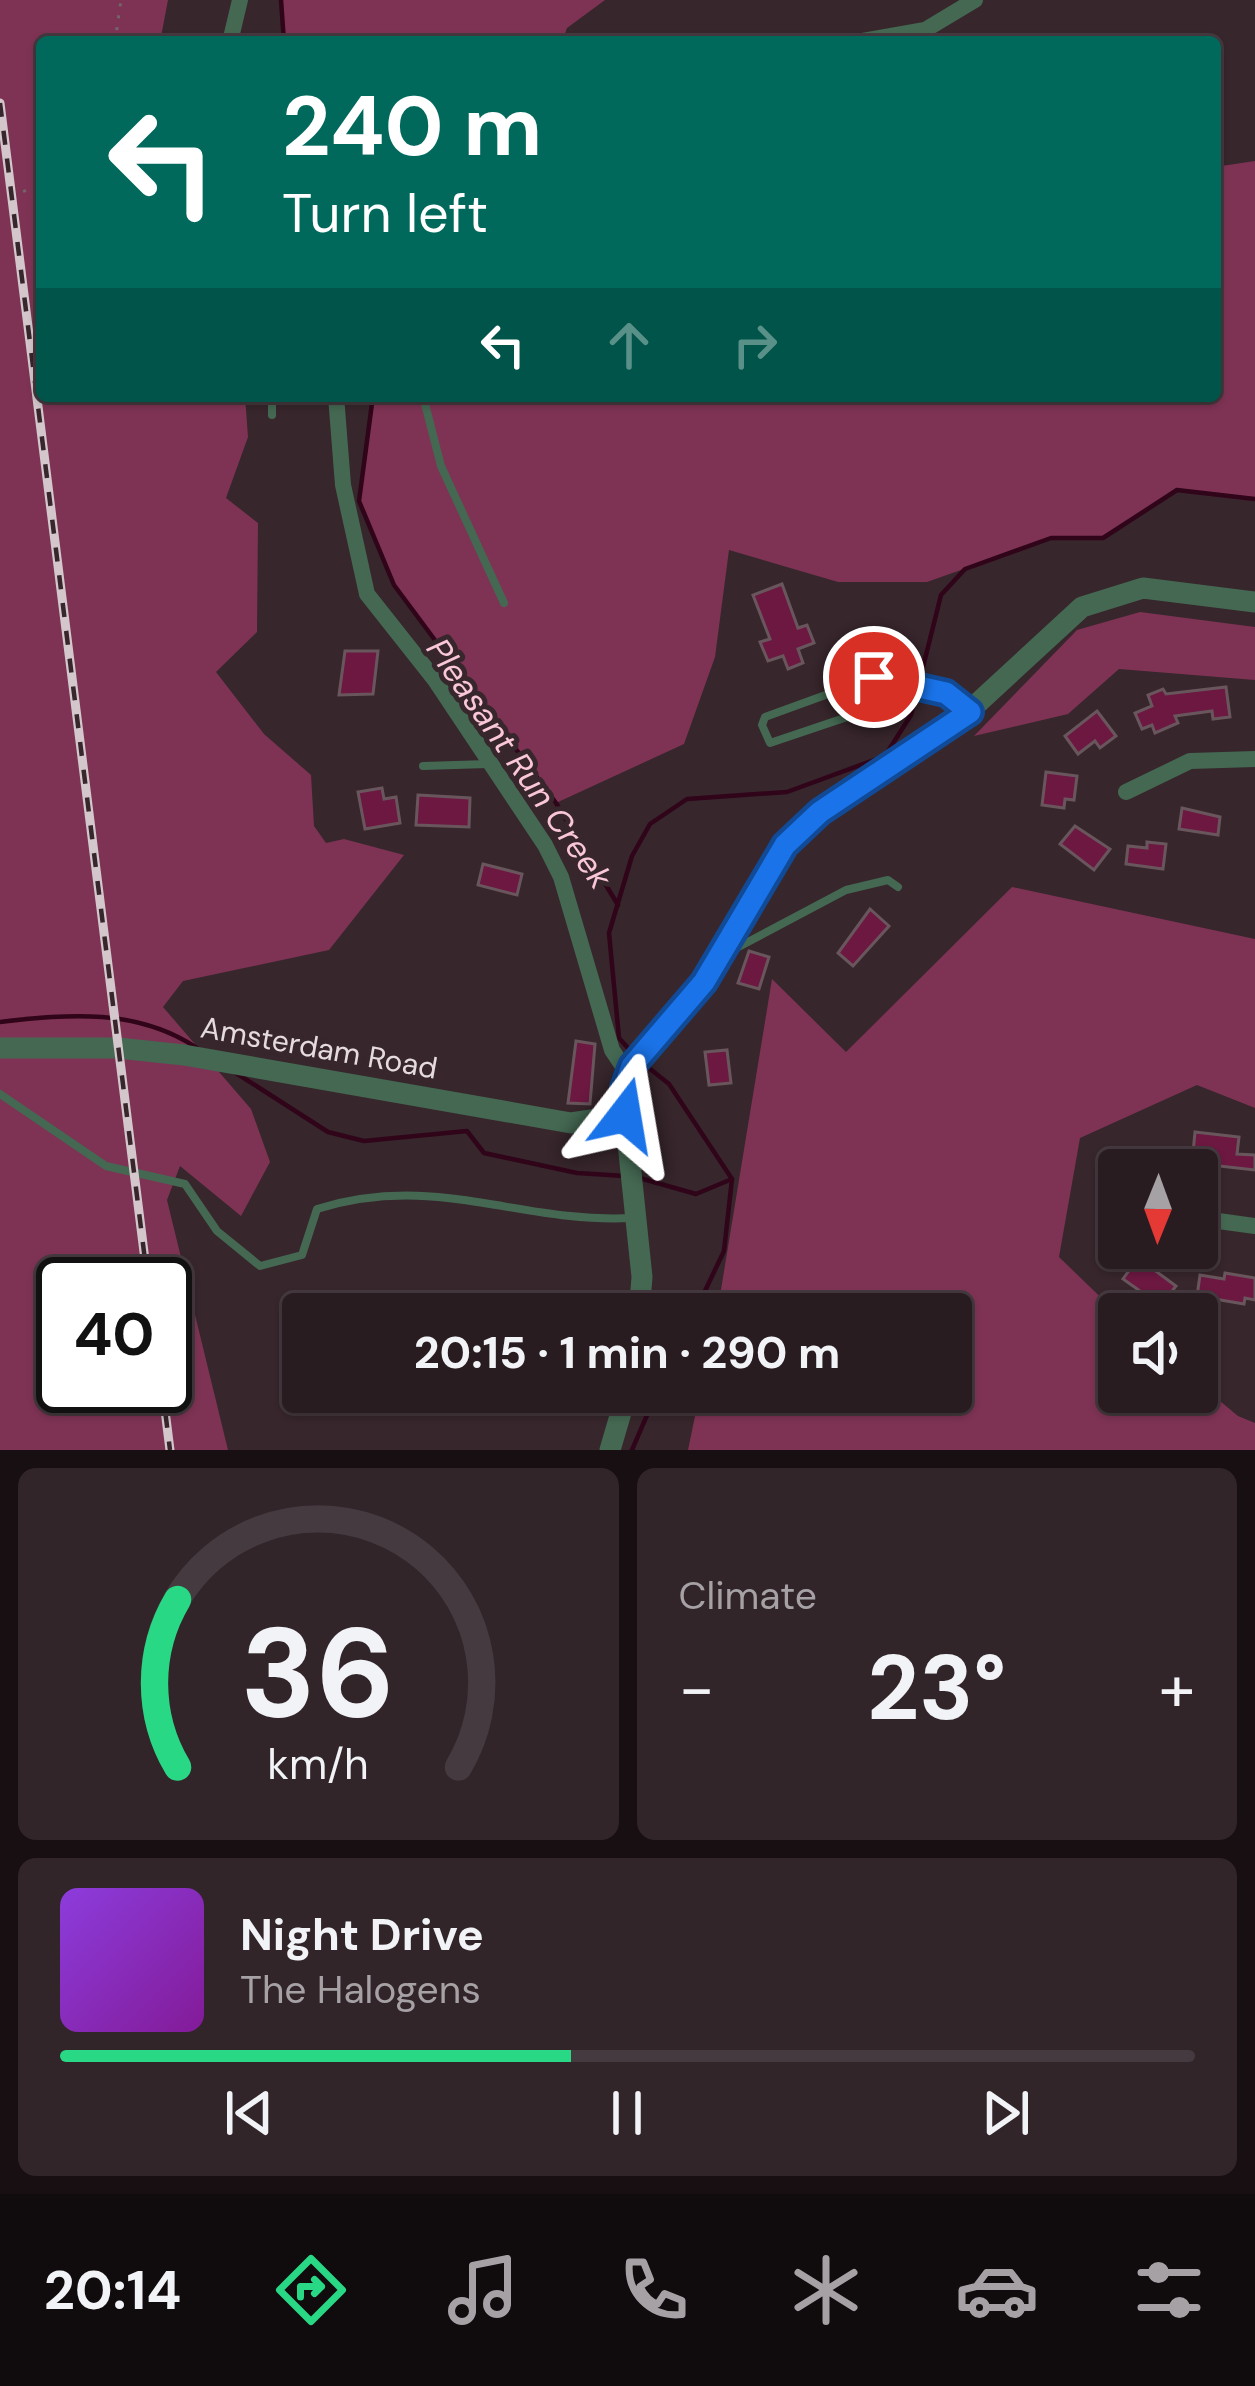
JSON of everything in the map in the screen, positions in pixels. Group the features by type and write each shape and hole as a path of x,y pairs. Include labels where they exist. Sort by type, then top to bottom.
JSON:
{"street":[{"path":"231,36 239,0"},
{"path":"891,36 926,30 975,0"},
{"path":"336,402 343,485 367,594 435,680 561,877 612,1050 630,1070"},
{"path":"639,1293 638,1217 625,1115 630,1070 722,954 770,868 803,825 970,712 1064,619 1102,599 1143,588 1255,602"},
{"path":"1126,792 1190,761 1255,759"},
{"name":"Amsterdam Road","path":"0,1048 85,1047 184,1055 571,1123 625,1115"},
{"path":"1218,1221 1255,1226"},
{"path":"610,1450 621,1413"}],"lane":[{"path":"272,402 272,415"},
{"path":"425,402 441,466 504,604"},
{"path":"900,684 865,711 778,744 770,743 762,725 765,717 874,677 946,693 970,712"},
{"path":"422,766 490,764"},
{"path":"722,954 754,943 798,913 846,890 888,880 898,887"},
{"path":"0,1094 106,1166 185,1184 217,1231 260,1266 302,1256 317,1209 398,1194 435,1193 583,1215 638,1217"}],"path":[{"path":"116,36 121,0"},
{"path":"12,196 36,186"}],"shaded area":[{"path":"0,0 168,0 161,36 36,36 36,402 245,402 248,437 226,498 258,523 257,632 216,672 264,734 311,775 314,826 326,843 344,839 404,855 329,950 183,981 163,1007 251,1109 270,1162 241,1216 180,1166 167,1200 181,1257 36,1257 36,1413 192,1413 192,1302 228,1450 0,1450"},
{"path":"281,0 605,0 567,28 564,36 284,36"},
{"path":"1255,161 1255,499 1177,490 1103,538 1051,538 927,582 838,582 729,550 715,657 684,744 556,803 394,585 359,501 372,402 1221,402 1221,166"},
{"path":"1140,612 1255,627 1255,680 1119,669 1068,714 974,736 1077,630"},
{"path":"1012,887 1255,939 1255,1108 1197,1085 1080,1138 1059,1257 1098,1295 1098,1413 1218,1413 1218,1399 1255,1423 1255,1450 688,1450 696,1413 972,1413 972,1293 720,1293 772,979 846,1052"}],"building":[{"path":"782,584 798,628 807,625 814,643 798,649 803,663 788,669 783,656 768,661 760,642 770,639 753,595"},
{"path":"345,651 378,651 373,694 339,695"},
{"path":"1226,687 1230,717 1213,719 1212,711 1175,716 1178,723 1155,733 1152,725 1142,729 1135,713 1152,706 1148,695 1163,689 1166,694"},
{"path":"1097,711 1116,736 1100,748 1095,741 1078,754 1065,736"},
{"path":"1046,772 1077,776 1074,800 1065,799 1064,808 1042,805"},
{"path":"382,788 384,799 396,797 400,823 365,829 358,792"},
{"path":"418,795 470,798 469,827 416,825"},
{"path":"1182,808 1220,817 1218,835 1179,829"},
{"path":"1075,826 1110,849 1094,870 1060,844"},
{"path":"1147,842 1166,844 1163,869 1126,864 1128,846 1147,848"},
{"path":"483,864 522,874 517,895 478,885"},
{"path":"870,909 889,926 853,966 838,953"},
{"path":"749,951 769,957 759,989 738,983"},
{"path":"576,1041 595,1044 590,1104 568,1103"},
{"path":"727,1050 731,1083 709,1085 705,1052"},
{"path":"1195,1132 1239,1137 1237,1154 1255,1155 1255,1170 1218,1166 1218,1149 1193,1149"},
{"path":"1130,1269 1153,1269 1176,1286 1171,1293 1143,1293 1123,1279"},
{"path":"1225,1273 1255,1278 1255,1300 1245,1298 1244,1304 1218,1300 1218,1293 1197,1293 1200,1275 1224,1279"}],"waterway":[{"name":"Pleasant Run Creek","path":"281,0 284,36"},
{"name":"Pleasant Run Creek","path":"372,402 359,501 394,585 556,803 618,905"},
{"path":"635,1056 619,1038 609,933 632,856 650,824 687,799 787,792 885,756 911,715 941,595 965,569 1051,538 1103,538 1177,490 1255,499"},
{"path":"0,1022 77,1016 126,1020 174,1035 197,1048"},
{"name":"Pleasant Run Creek","path":"644,1064 669,1084 732,1179 724,1251 704,1293"},
{"path":"236,1073 328,1132 364,1141 467,1131 484,1153 577,1173 625,1176"},
{"path":"636,1177 696,1194 732,1179"},
{"name":"Pleasant Run Creek","path":"632,1450 648,1413"}],"railway":[{"path":"0,103 36,390"},
{"path":"37,402 145,1257"},
{"path":"165,1413 170,1450"}],"route":[{"path":"625,1115 624,1088 632,1066 704,982 785,845 820,812 931,743 970,712 946,693 874,677"}]}
